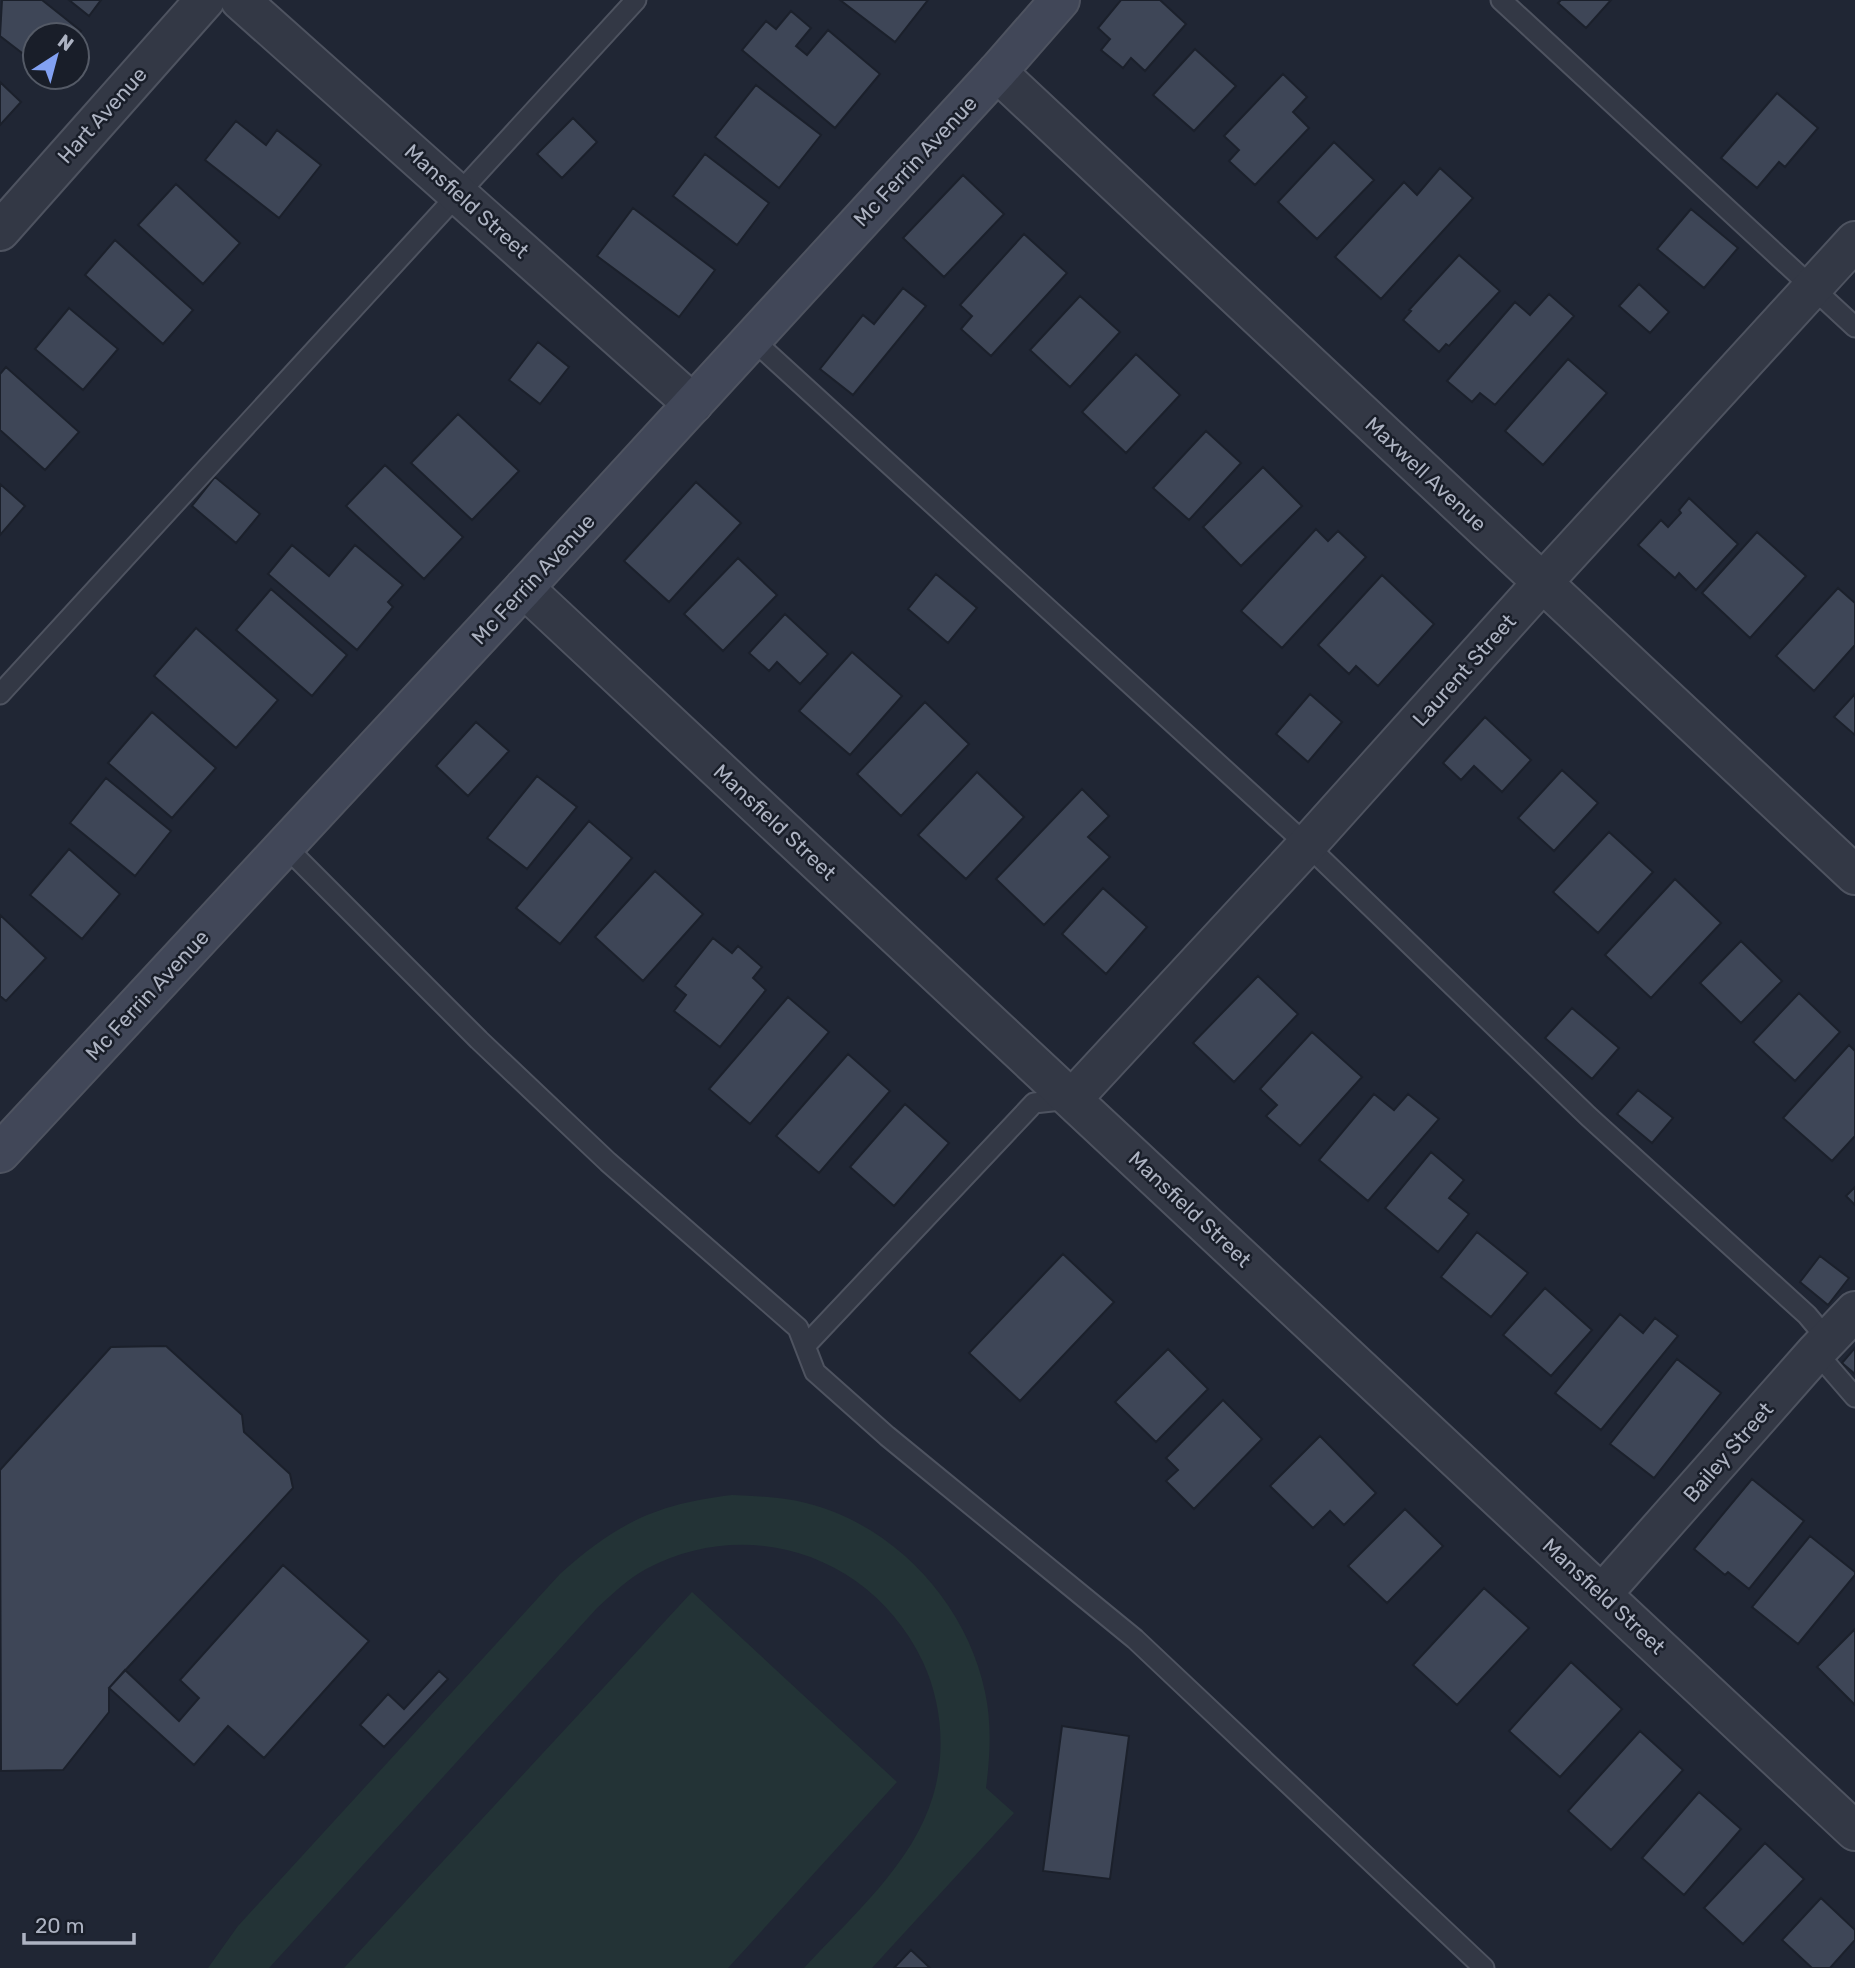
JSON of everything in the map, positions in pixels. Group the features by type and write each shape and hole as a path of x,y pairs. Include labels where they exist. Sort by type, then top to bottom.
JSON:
{"street":[{"name":"Hart Avenue","path":"0,230 205,0"},
{"name":"Mansfield Street","path":"240,0 693,404"},
{"name":"Mc Ferrin Avenue","path":"0,1153 524,588 1060,0"},
{"name":"Maxwell Avenue","path":"997,72 1855,875"},
{"name":"Laurent Street","path":"1072,1099 1307,845 1855,241"},
{"name":"Mansfield Street","path":"524,588 1855,1831"},
{"name":"Bailey Street","path":"1602,1594 1855,1311"}],"lane":[{"path":"0,694 636,0"},
{"path":"1501,0 1855,327"},
{"path":"752,339 1307,845 1588,1116 1807,1315 1822,1346 1855,1396"},
{"path":"285,846 479,1040 588,1143 798,1328 815,1372 887,1436 1135,1639 1484,1968"},
{"path":"805,1346 1034,1103 1072,1099"}],"shaded area":[{"path":"732,1495 806,1503 839,1514 869,1529 897,1549 944,1599 962,1628 976,1660 989,1716 986,1788 1014,1813 872,1968 804,1968 879,1888 896,1867 924,1821 937,1780 941,1746 938,1711 929,1678 923,1662 901,1625 873,1595 841,1571 805,1555 766,1546 726,1545 686,1553 646,1569 597,1608 269,1968 208,1968 238,1926 560,1574 600,1541 639,1519 681,1504"},
{"path":"692,1592 897,1782 728,1968 344,1968"}],"building":[{"path":"2,0 42,0 68,21 21,21 21,52 0,36"},
{"path":"69,0 101,0 89,16"},
{"path":"840,0 928,0 895,42"},
{"path":"1121,0 1160,0 1186,24 1145,71 1131,58 1123,68 1101,50 1110,39 1098,28"},
{"path":"1561,0 1611,0 1586,28 1558,3"},
{"path":"791,11 811,28 796,46 807,55 828,30 880,74 835,128 742,50 766,21 776,29"},
{"path":"1195,49 1236,86 1194,131 1153,95"},
{"path":"1283,74 1307,97 1293,112 1309,128 1255,185 1229,161 1239,150 1224,136"},
{"path":"0,82 21,102 0,125"},
{"path":"756,85 821,135 779,188 715,137"},
{"path":"1777,93 1818,128 1785,167 1779,162 1757,188 1721,158"},
{"path":"573,118 597,142 562,178 537,154"},
{"path":"236,121 266,145 277,130 321,165 279,218 205,160"},
{"path":"1334,142 1374,180 1317,239 1278,202"},
{"path":"705,154 769,203 737,245 673,196"},
{"path":"1440,168 1473,198 1381,299 1335,257 1404,182 1417,195"},
{"path":"963,175 1004,214 944,277 903,238"},
{"path":"176,184 240,243 203,284 138,225"},
{"path":"633,208 715,270 679,317 597,256"},
{"path":"1691,209 1738,248 1704,288 1657,249"},
{"path":"1024,234 1067,273 991,356 961,329 972,316 960,305"},
{"path":"115,240 193,310 163,344 85,275"},
{"path":"1459,255 1500,291 1449,346 1446,344 1439,352 1403,320"},
{"path":"1639,284 1669,312 1650,333 1619,306"},
{"path":"903,288 926,306 853,395 820,369 863,315 874,324"},
{"path":"1549,294 1574,316 1495,405 1480,393 1472,402 1447,381 1515,302 1530,315"},
{"path":"1080,296 1120,332 1070,387 1030,350"},
{"path":"69,308 118,349 83,390 35,349"},
{"path":"538,342 569,367 540,404 509,380"},
{"path":"1136,354 1180,395 1126,453 1082,412"},
{"path":"1568,359 1607,393 1543,465 1505,431"},
{"path":"6,367 79,432 45,470 0,430 0,374"},
{"path":"458,414 519,471 472,520 411,463"},
{"path":"1206,431 1241,463 1189,520 1153,488"},
{"path":"385,465 463,537 424,579 346,506"},
{"path":"1263,467 1302,506 1241,566 1203,527"},
{"path":"215,477 260,514 236,543 192,506"},
{"path":"696,482 741,523 669,602 624,561"},
{"path":"0,484 25,506 0,535"},
{"path":"1689,498 1738,544 1696,590 1679,573 1675,578 1638,545 1661,520 1668,527 1681,513 1679,510"},
{"path":"1316,529 1328,541 1338,531 1366,557 1282,648 1241,611"},
{"path":"1757,532 1806,576 1750,638 1702,593"},
{"path":"292,545 329,576 355,545 403,585 388,602 393,607 357,650 268,574"},
{"path":"738,558 777,595 723,651 684,614"},
{"path":"936,574 977,608 948,643 908,609"},
{"path":"1382,575 1434,624 1378,686 1356,666 1349,674 1318,645"},
{"path":"1838,588 1855,603 1855,645 1814,691 1776,656"},
{"path":"271,589 347,655 312,696 236,630"},
{"path":"785,614 828,654 800,684 777,662 769,671 749,653"},
{"path":"196,628 278,700 236,748 154,676"},
{"path":"852,652 902,696 850,755 799,711"},
{"path":"1310,694 1342,722 1308,762 1276,734"},
{"path":"1855,694 1855,735 1834,717"},
{"path":"925,702 969,744 901,816 857,774"},
{"path":"152,712 216,768 172,818 108,763"},
{"path":"1485,717 1531,760 1502,792 1474,766 1461,780 1443,763"},
{"path":"476,722 509,751 468,796 436,766"},
{"path":"1562,770 1598,803 1554,851 1518,818"},
{"path":"977,772 1024,817 966,879 918,835"},
{"path":"537,776 577,807 527,869 487,838"},
{"path":"106,778 171,831 135,876 70,823"},
{"path":"1082,789 1109,816 1088,837 1110,857 1044,925 996,879"},
{"path":"589,821 632,858 560,944 516,908"},
{"path":"1609,832 1653,872 1598,933 1553,892"},
{"path":"69,849 120,894 82,939 30,895"},
{"path":"655,871 703,914 643,981 595,937"},
{"path":"1675,879 1721,923 1651,998 1605,955"},
{"path":"1103,888 1147,927 1106,974 1062,934"},
{"path":"0,915 46,958 6,1001 0,996"},
{"path":"713,938 732,953 738,946 762,967 753,978 766,990 720,1047 674,1011 686,995 675,986"},
{"path":"1741,941 1782,981 1741,1023 1700,983"},
{"path":"1258,976 1298,1014 1234,1082 1193,1043"},
{"path":"1799,993 1840,1032 1795,1081 1753,1042"},
{"path":"788,997 829,1032 750,1124 709,1089"},
{"path":"1572,1008 1619,1048 1592,1079 1545,1038"},
{"path":"1312,1032 1362,1077 1300,1146 1266,1116 1277,1105 1260,1089"},
{"path":"1849,1045 1855,1051 1855,1136 1832,1161 1783,1118"},
{"path":"848,1054 890,1091 819,1173 776,1136"},
{"path":"1638,1090 1673,1118 1652,1143 1617,1114"},
{"path":"1374,1094 1394,1110 1408,1094 1439,1119 1368,1201 1319,1160"},
{"path":"905,1104 949,1143 894,1206 850,1167"},
{"path":"1431,1152 1464,1180 1449,1198 1469,1214 1438,1252 1385,1208"},
{"path":"1855,1187 1855,1205 1846,1196"},
{"path":"1477,1232 1528,1273 1491,1317 1441,1277"},
{"path":"1063,1254 1114,1302 1020,1401 969,1353"},
{"path":"1820,1256 1849,1278 1828,1305 1800,1282"},
{"path":"1545,1288 1592,1330 1551,1376 1503,1335"},
{"path":"1620,1314 1643,1333 1655,1318 1678,1336 1601,1430 1555,1393"},
{"path":"166,1346 242,1415 244,1432 290,1474 293,1488 109,1688 109,1712 63,1770 1,1771 0,1470 111,1347"},
{"path":"1855,1348 1855,1374 1842,1363"},
{"path":"1168,1349 1208,1389 1156,1442 1115,1402"},
{"path":"1677,1359 1721,1393 1654,1478 1610,1444"},
{"path":"1223,1400 1262,1439 1194,1509 1166,1481 1178,1470 1166,1458"},
{"path":"1320,1436 1376,1493 1344,1525 1330,1511 1313,1528 1270,1486"},
{"path":"1752,1479 1804,1521 1749,1589 1728,1572 1725,1575 1694,1549"},
{"path":"1405,1509 1443,1546 1387,1603 1348,1566"},
{"path":"1810,1536 1855,1572 1855,1575 1798,1644 1752,1607"},
{"path":"283,1565 369,1641 264,1758 228,1726 194,1765 109,1688 125,1670 179,1721 199,1698 180,1680"},
{"path":"1484,1588 1529,1628 1457,1705 1413,1665"},
{"path":"1855,1629 1855,1705 1817,1667"},
{"path":"1571,1662 1622,1709 1560,1777 1509,1731"},
{"path":"439,1671 448,1679 384,1747 360,1725 388,1694 404,1709"},
{"path":"1062,1726 1129,1736 1110,1879 1043,1871"},
{"path":"1640,1731 1683,1770 1611,1850 1568,1811"},
{"path":"1699,1792 1741,1829 1684,1895 1642,1858"},
{"path":"1765,1843 1804,1879 1743,1944 1704,1908"},
{"path":"1821,1898 1855,1930 1855,1940 1830,1968 1812,1968 1782,1940"},
{"path":"911,1950 930,1968 894,1968"}]}
